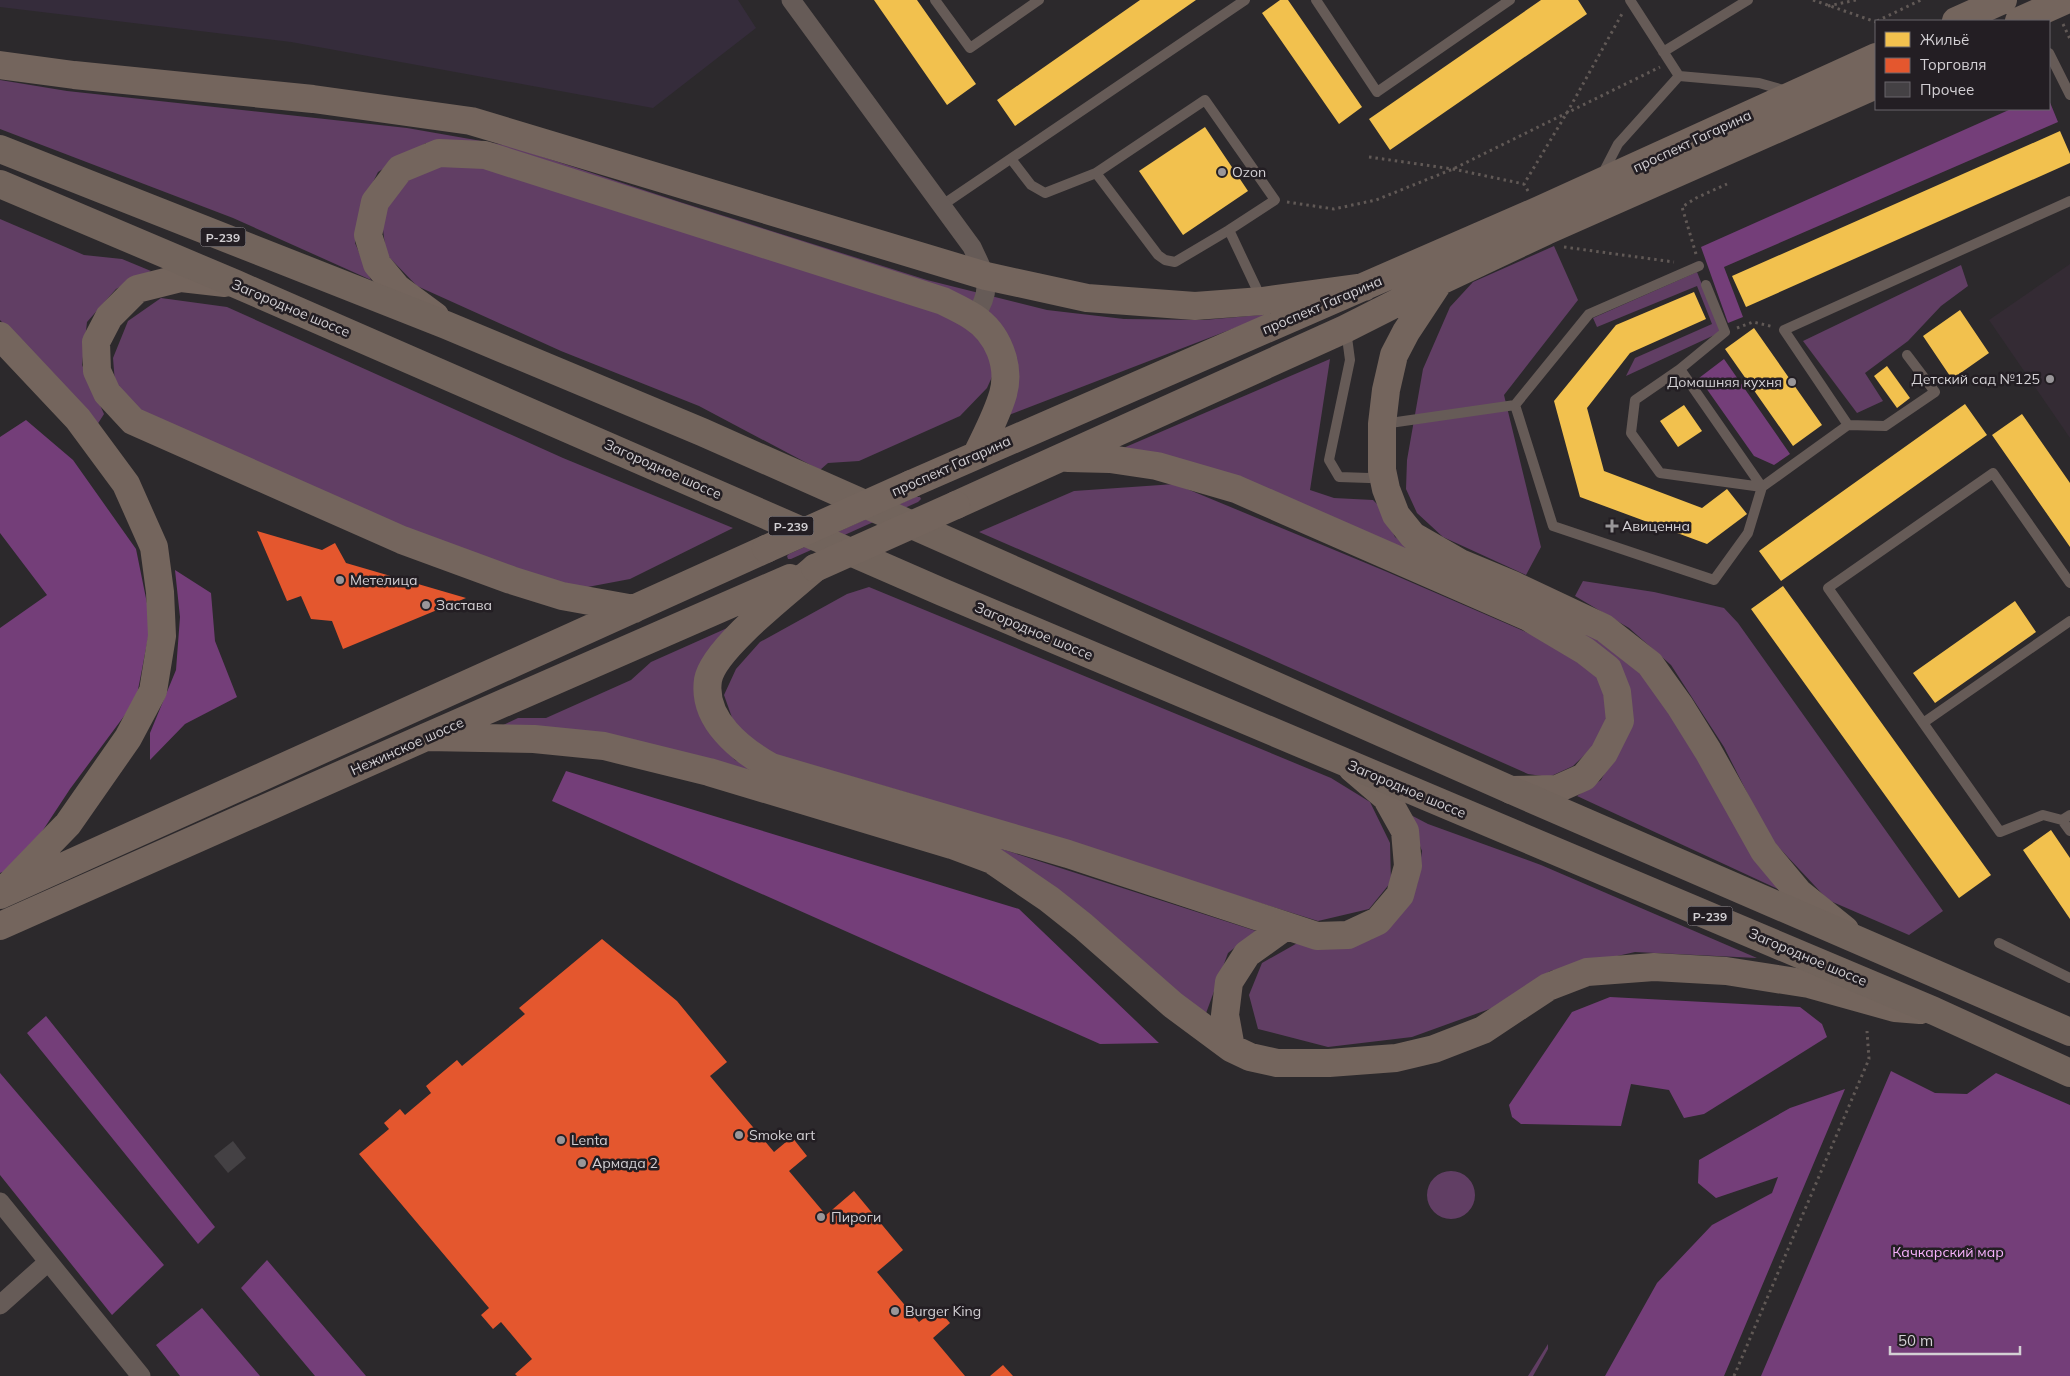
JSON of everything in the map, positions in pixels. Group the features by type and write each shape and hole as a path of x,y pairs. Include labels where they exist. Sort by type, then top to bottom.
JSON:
{"highway":[{"name":"Р-239","path":"0,149 446,325 712,436 1511,790 2070,1032"},
{"name":"Загородное шоссе","path":"0,184 236,284 942,592 1934,1011 2070,1073"}],"main road":[{"path":"1958,20 2003,0"},
{"path":"2027,20 2063,9"},
{"name":"проспект Гагарина","path":"634,609 978,454 1598,184 1875,58"},
{"path":"0,65 74,75 314,99 470,121 986,276 1087,298 1195,306 1262,301 1364,287"},
{"name":"проспект Гагарина","path":"815,568 1345,329 1440,281 1546,231 1875,85"},
{"path":"446,325 397,288 377,264 368,235 375,202 400,169 439,153 485,155 943,301 974,318 989,332 1000,347 1004,368 1003,393 978,454"},
{"path":"236,284 182,278 138,288 109,317 96,342 97,371 107,393 133,421 246,473 419,546 511,580 562,596 634,609"},
{"path":"1440,281 1406,332 1394,355 1386,390 1382,424 1382,470 1386,489 1396,515 1413,536 1460,563 1604,628 1650,664 1680,706 1703,743 1764,851 1799,893 1860,942"},
{"path":"0,336 78,419 126,484 154,547 160,592 162,636 153,691 128,738 68,824 0,895"},
{"path":"1062,458 1110,459 1157,466 1236,489 1528,617 1585,651 1608,669 1617,692 1620,721 1604,753 1584,777 1557,789 1511,790"},
{"path":"815,568 742,631 719,658 708,678 708,697 726,734 752,756 771,767 1068,854 1317,936 1348,935 1378,921 1400,895 1408,866 1404,831 1386,797 1347,764"},
{"name":"Нежинское шоссе","path":"0,926 426,737 815,568"},
{"path":"0,895 634,609"},
{"path":"426,737 534,739 604,746 718,775 952,845 992,860 1049,899 1083,926 1173,1005 1231,1048 1250,1056 1277,1063 1329,1063 1396,1058 1434,1049 1483,1030 1548,987 1586,972 1654,967 1726,971 1809,984 1895,1008 1934,1011"},
{"path":"1231,1048 1225,1015 1229,982 1247,954 1286,926"}],"street":[{"path":"791,0 972,247 986,276 985,302 974,318"},
{"path":"0,1202 141,1376"},
{"path":"0,1305 48,1262"}],"lane":[{"path":"935,0 970,48 1039,0"},
{"path":"941,206 1245,0"},
{"path":"1316,0 1377,92 1510,0"},
{"path":"1663,52 1748,0"},
{"path":"1627,4 1679,76"},
{"path":"2050,55 2070,93"},
{"path":"1679,76 1759,83 1796,94"},
{"path":"1598,184 1618,144 1679,76"},
{"path":"1011,159 1031,185 1045,193 1096,173 1204,100 1274,200 1176,262 1166,260 1158,255 1096,173"},
{"path":"1848,425 1784,330 2070,201"},
{"path":"1229,230 1262,301"},
{"path":"1382,424 1515,405 1589,314 1699,266"},
{"path":"1706,285 1725,332 1680,369 1635,400 1631,432 1660,473 1762,486"},
{"path":"1345,329 1350,360 1329,460 1338,477 1370,478 1382,470"},
{"path":"1515,405 1553,526 1714,580 1748,533 1762,486 1848,425 1885,426 1935,392 1907,355"},
{"path":"1680,369 1762,486"},
{"path":"2070,583 1992,473 1828,588 2000,832 2043,815 2066,818 2070,831"},
{"path":"1923,723 2070,621"},
{"path":"1999,943 2070,978"}],"path":[{"path":"1813,0 1875,20"},
{"path":"1827,6 1856,0"},
{"path":"1879,20 1921,0"},
{"path":"1524,184 1568,111 1627,4"},
{"path":"2063,9 2070,39"},
{"path":"1274,200 1334,209 1376,200 1453,169 1670,62"},
{"path":"1369,157 1453,169 1524,184"},
{"path":"1524,184 1531,199"},
{"path":"1563,247 1699,266 1682,207 1727,184"},
{"path":"1725,332 1753,322 1784,330"},
{"path":"1734,1376 1870,1059 1867,1031"}],"shaded area":[{"path":"0,0 738,0 756,28 653,108 291,42 0,7"},
{"path":"0,80 67,91 407,128 510,146 927,280 1047,310 1124,319 1204,320 1271,314 1001,418 990,319 426,143 378,172 362,204 355,243 371,280 233,218 0,129"},
{"path":"434,163 475,163 954,318 984,338 996,368 987,388 960,416 859,461 828,463 820,470 699,406 561,351 417,286 386,254 382,221 395,189"},
{"path":"0,219 84,255 122,259 151,271 116,289 87,322 82,365 104,414 97,425 0,320"},
{"path":"1554,246 1578,300 1504,395 1541,547 1526,575 1443,537 1417,513 1406,489 1407,460 1423,369 1450,307 1473,282"},
{"name":"Детский сад №125","path":"2070,264 2070,438 1989,320"},
{"path":"1961,265 1968,286 1941,306 1908,341 1865,373 1883,401 1857,413 1803,341"},
{"path":"1697,272 1721,332 1626,376 1635,358 1712,324 1697,286 1597,327 1593,318"},
{"path":"161,298 227,307 563,458 733,528 630,579 577,589 482,561 135,411 115,383 113,358 128,321"},
{"path":"1330,359 1310,490 1334,498 1373,500 1381,508 1395,537 1427,559 1571,620 1654,683 1782,891 1577,796 1601,780 1630,725 1615,663 1121,449"},
{"path":"1175,484 1385,571 1565,649 1602,681 1607,716 1596,744 1573,766 1549,777 1528,774 1244,647 979,532 1074,491"},
{"path":"915,497 920,497 921,499 918,502 788,559 787,556 789,554"},
{"path":"1583,581 1654,592 1724,608 1738,623 1943,911 1909,935 1828,900 1770,838 1724,747 1671,665 1629,628 1575,596"},
{"path":"869,587 1331,778 1370,802 1390,843 1391,882 1369,909 1318,921 908,793 766,752 735,726 724,695 736,669 760,642 847,594"},
{"path":"734,625 707,728 735,760 774,778 1256,931 1228,953 1205,1016 1013,863 495,729 518,718 546,718 631,680 651,662"},
{"path":"1407,813 1428,824 1541,865 1757,958 1635,952 1550,971 1495,1007 1412,1037 1328,1047 1258,1029 1249,995 1262,963 1301,941 1347,947 1372,939 1402,911 1417,885 1422,851"},
{"path":"1446,1171 1456,1171 1468,1178 1475,1190 1475,1200 1468,1212 1456,1219 1446,1219 1438,1215 1431,1208 1427,1200 1427,1190 1431,1182 1438,1175"},
{"path":"1548,1344 1548,1349 1533,1376 1528,1376"}],"green space":[{"path":"2050,102 2058,122 1724,267 1743,317 1728,323 1701,247 2009,110 2050,110"},
{"path":"1724,359 1790,454 1774,465 1754,456 1699,378"},
{"path":"26,420 73,460 136,549 151,623 136,700 70,789 20,865 0,873 0,628 47,595 0,533 0,437"},
{"path":"175,570 211,593 215,641 237,697 185,724 150,760 150,733 176,670 180,617"},
{"path":"566,771 1019,909 1159,1043 1100,1044 552,801"},
{"path":"1610,997 1800,1007 1822,1024 1827,1037 1704,1114 1684,1118 1669,1090 1631,1084 1621,1126 1521,1124 1512,1117 1509,1105 1572,1012"},
{"path":"46,1016 215,1227 198,1244 27,1033"},
{"name":"Качкарский мар","path":"1891,1071 1935,1093 1967,1094 1996,1073 2070,1105 2070,1376 1761,1376"},
{"path":"0,1073 164,1265 112,1315 0,1175"},
{"path":"1845,1089 1724,1376 1605,1376 1657,1283 1712,1225 1772,1193 1778,1177 1716,1198 1698,1183 1699,1160 1790,1108"},
{"path":"267,1260 366,1376 315,1376 241,1288"},
{"path":"202,1308 260,1376 180,1376 156,1345"}],"building: Жильё":[{"path":"874,0 917,0 976,84 947,105"},
{"path":"1140,0 1196,0 1015,126 997,100"},
{"path":"1280,0 1288,0 1362,107 1339,124 1262,13"},
{"path":"1541,0 1578,0 1587,14 1390,150 1369,119"},
{"path":"1205,127 1248,191 1183,235 1139,171"},
{"path":"2060,131 2070,154 2070,163 1746,307 1732,276"},
{"path":"1694,292 1706,319 1630,353 1587,408 1604,471 1702,508 1727,489 1747,514 1707,544 1580,497 1554,401 1616,325"},
{"path":"1960,310 1989,353 1952,379 1923,336"},
{"path":"1754,328 1822,425 1793,446 1725,349"},
{"path":"1887,366 1910,398 1897,408 1874,376"},
{"path":"1965,404 1987,435 1781,581 1759,551"},
{"path":"1684,405 1702,431 1678,447 1660,421"},
{"path":"2022,414 2070,483 2070,547 1992,435"},
{"path":"1783,586 1991,875 1959,898 1751,609"},
{"path":"2015,601 2036,632 1935,703 1913,673"},
{"path":"2051,830 2070,858 2070,919 2023,850"}],"building: Торговля":[{"name":"Метелица","path":"257,531 322,550 335,543 346,563 466,598 343,649 332,621 311,619 301,596 287,601"},
{"name":"Армада 2","path":"602,939 677,1001 727,1062 710,1076 774,1152 792,1137 807,1156 789,1171 826,1215 854,1191 903,1250 877,1272 919,1322 937,1308 950,1323 933,1338 965,1376 517,1376 515,1374 532,1359 501,1322 493,1329 481,1315 489,1308 359,1154 389,1129 384,1123 400,1109 405,1115 431,1093 426,1086 457,1060 462,1066 525,1014 519,1008"},
{"path":"1003,1365 1013,1376 990,1376"}],"building: Прочее":[{"path":"233,1141 246,1158 228,1173 214,1156"}],"place":[{"name":"Ozon","path":"1222,172"},
{"name":"Детский сад №125","path":"2050,379"},
{"name":"Домашняя кухня","path":"1792,382"},
{"name":"Авиценна","path":"1612,526"},
{"name":"Метелица","path":"340,580"},
{"name":"Застава","path":"426,605"},
{"name":"Smoke art","path":"739,1135"},
{"name":"Lenta","path":"561,1140"},
{"name":"Армада 2","path":"582,1163"},
{"name":"Пироги","path":"821,1217"},
{"name":"Burger King","path":"895,1311"}]}
